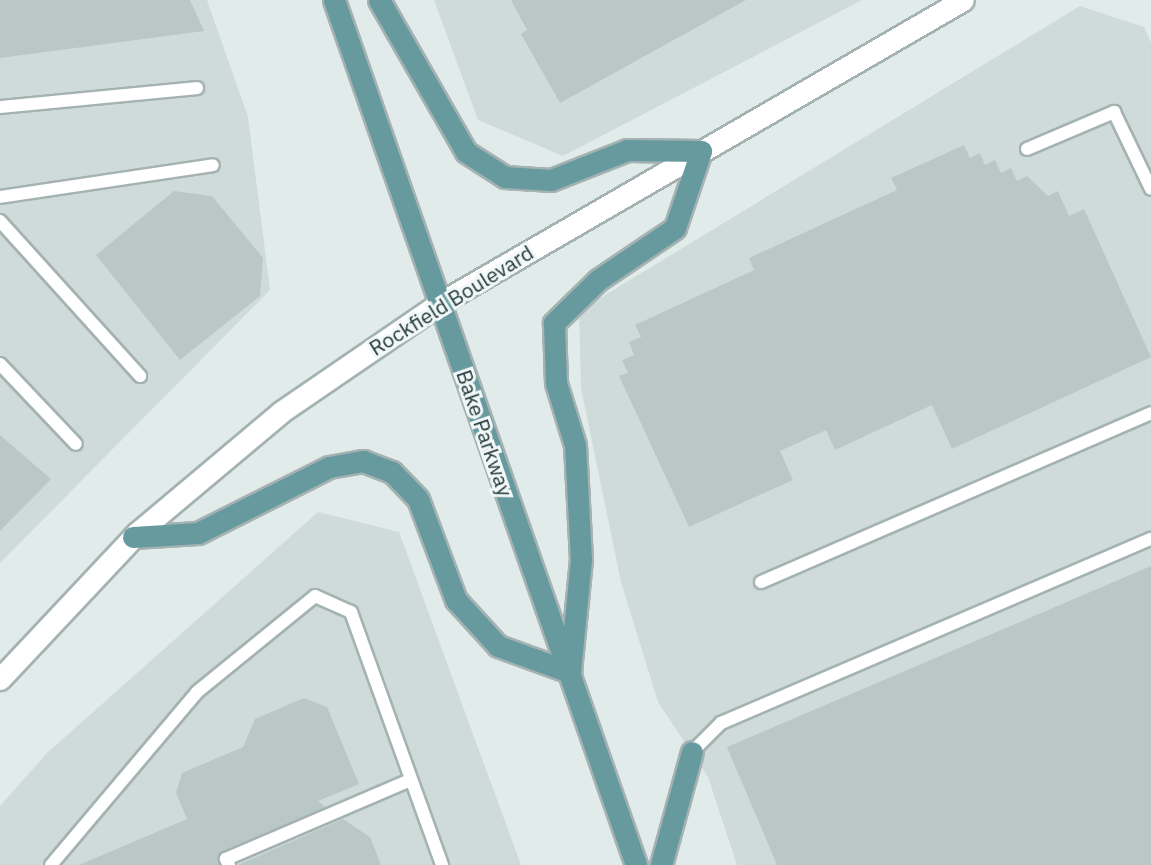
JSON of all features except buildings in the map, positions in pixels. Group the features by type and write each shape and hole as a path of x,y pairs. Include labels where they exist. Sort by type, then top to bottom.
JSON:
{"main road":[{"name":"Bake Parkway","path":"334,0 636,865"},
{"path":"132,537 198,533 329,467 363,461 392,472 418,499 456,600 498,646 570,672 581,559 575,445 556,383 554,323 598,280 675,228 701,151 627,150 551,180 505,177 467,152 379,0"},
{"name":"Rockfield Boulevard","path":"0,679 132,537 281,412 440,303 963,0"},
{"path":"661,865 692,752"}],"lane":[{"path":"0,107 197,88"},
{"path":"1027,149 1114,112 1151,189"},
{"path":"0,197 213,165"},
{"path":"0,221 140,376"},
{"path":"0,364 76,444"},
{"path":"761,582 1151,413"},
{"path":"692,752 721,723 1151,539"},
{"path":"51,865 197,692 315,596 351,612 408,781 442,865"},
{"path":"229,865 226,859 408,781"}],"shaded area":[{"path":"0,0 207,0 248,117 270,290 0,563"},
{"path":"434,0 862,0 563,156 478,120"},
{"path":"1080,6 1144,27 1151,43 1151,865 737,865 708,777 658,702 621,582 581,388 579,311"},
{"path":"318,512 399,532 521,865 0,865 0,806 47,753"}]}
